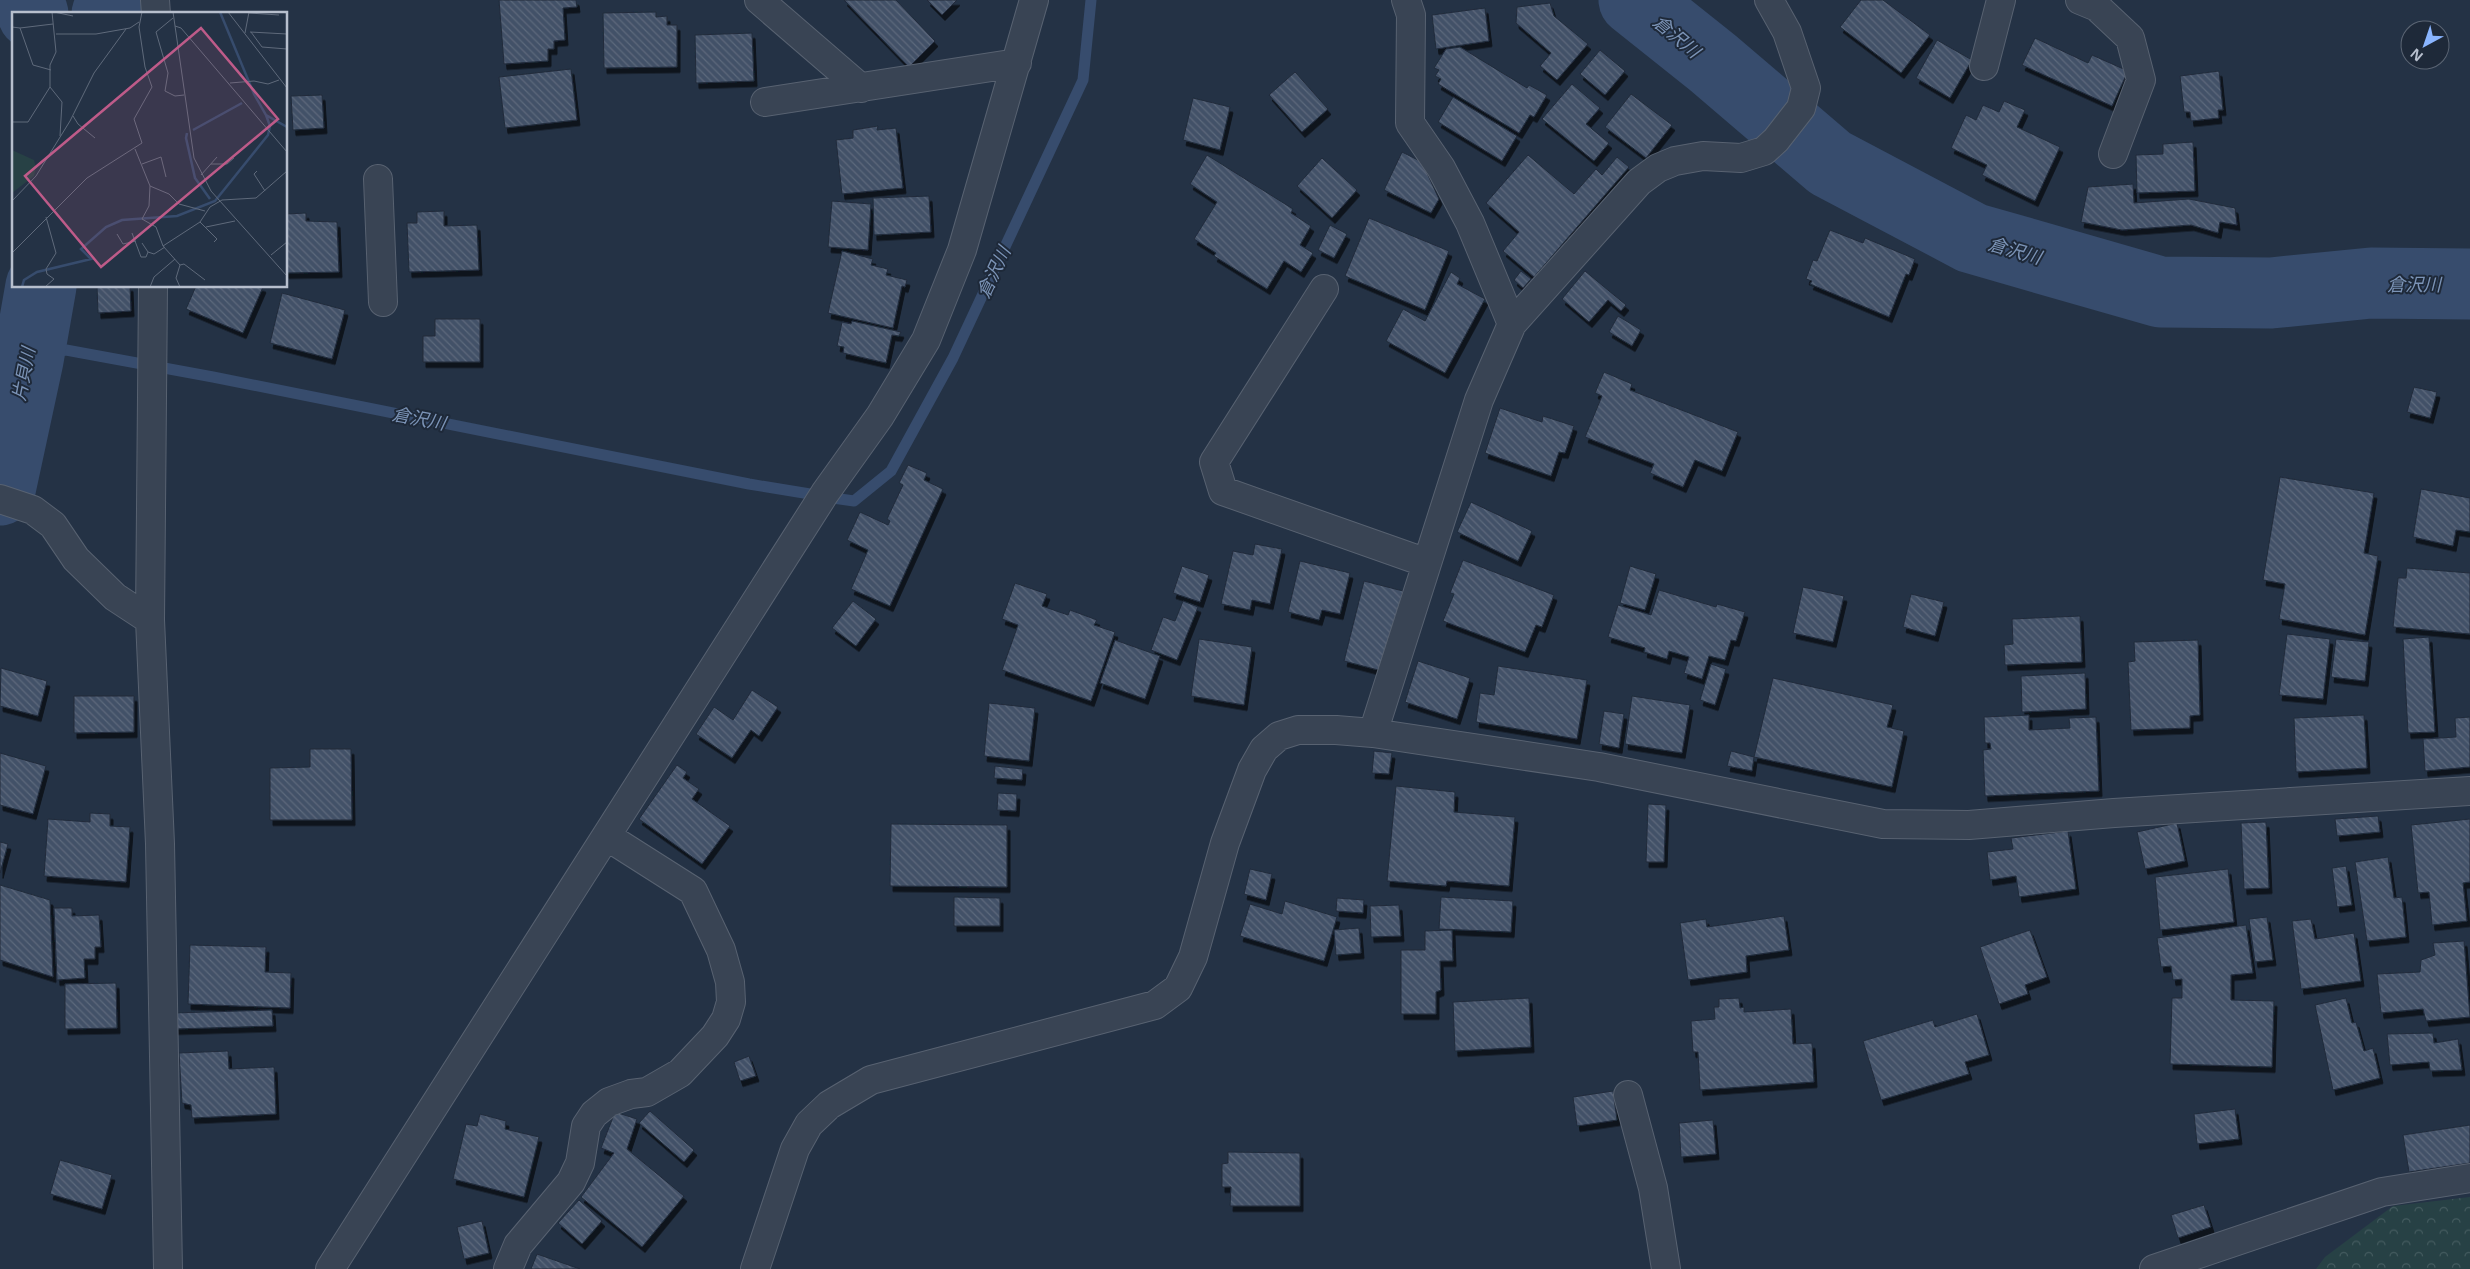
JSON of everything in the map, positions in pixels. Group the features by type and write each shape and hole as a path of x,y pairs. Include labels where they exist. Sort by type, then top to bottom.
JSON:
{"street":[{"path":"759,0 861,88"},
{"path":"330,1269 608,837 825,493 880,416 926,340 962,250 1034,0"},
{"path":"1406,0 1411,15 1410,123 1441,168 1470,223 1512,324"},
{"path":"1373,733 1479,400 1512,324 1639,182 1658,168 1675,161 1703,156 1741,158 1764,151 1776,140 1801,108 1806,88 1787,32 1769,0"},
{"path":"1984,66 2001,0"},
{"path":"2080,0 2097,7 2130,38 2141,80 2113,154"},
{"path":"765,102 1017,63"},
{"path":"378,179 383,302"},
{"path":"154,288 150,620 160,844 168,1269"},
{"path":"1324,289 1214,462 1223,491 1427,563"},
{"path":"0,499 33,510 53,525 76,558 115,597 150,620"},
{"path":"755,1269 795,1149 809,1124 829,1105 871,1080 1155,1005 1178,988 1193,957 1225,843 1252,770 1264,749 1279,736 1298,730 1336,730 1373,733 1599,767 1883,824 1969,825 2114,813 2470,791"},
{"path":"508,1269 518,1245 572,1182 580,1164 586,1126 594,1114 609,1102 631,1094 648,1092 680,1073 716,1036 726,1019 731,1002 730,982 721,950 693,891 608,837"},
{"path":"1628,1094 1653,1188 1666,1269"},
{"path":"2154,1269 2382,1192 2470,1178"}],"green space":[{"path":"2470,1197 2470,1269 2316,1269 2325,1257 2393,1206"}],"building":[{"path":"499,0 576,0 577,7 563,8 565,40 554,41 554,49 548,49 548,61 504,64"},
{"path":"844,0 896,0 935,41 909,67"},
{"path":"927,0 957,0 942,15"},
{"path":"1861,0 1883,0 1930,35 1901,73 1840,27"},
{"path":"1550,3 1554,16 1588,44 1557,80 1540,66 1551,53 1516,23 1517,7"},
{"path":"1485,8 1489,41 1436,49 1432,15"},
{"path":"656,12 656,17 667,16 667,25 677,25 677,67 604,68 603,13"},
{"path":"752,33 754,81 696,83 695,35"},
{"path":"2035,38 2088,63 2092,55 2128,71 2112,106 2022,65"},
{"path":"1937,40 1972,60 1950,98 1916,78"},
{"path":"1460,47 1527,88 1529,85 1547,95 1534,117 1530,115 1519,133 1438,84 1441,79 1435,76 1439,70 1434,68 1446,49"},
{"path":"1600,50 1625,71 1605,95 1580,74"},
{"path":"571,69 577,120 505,128 499,77"},
{"path":"2219,71 2223,110 2218,110 2219,118 2191,121 2190,112 2184,112 2180,76"},
{"path":"1295,72 1328,109 1302,132 1269,95"},
{"path":"1572,84 1600,108 1586,124 1609,143 1594,161 1542,119"},
{"path":"1631,94 1672,125 1646,158 1605,127"},
{"path":"322,95 324,128 293,130 291,96"},
{"path":"1453,97 1517,136 1502,161 1438,122"},
{"path":"1193,98 1230,107 1220,150 1183,140"},
{"path":"2004,101 2025,110 2017,127 2060,147 2035,201 1982,175 1987,165 1951,148 1966,115 1976,120 1983,105 1999,112"},
{"path":"878,126 877,130 896,128 903,188 842,194 836,140 853,138 853,130"},
{"path":"2193,142 2195,191 2137,193 2136,155 2163,154 2163,144"},
{"path":"1402,152 1422,162 1439,199 1431,213 1384,190"},
{"path":"1207,155 1293,209 1291,213 1311,226 1300,245 1313,253 1301,272 1284,261 1267,289 1214,256 1216,253 1194,239 1217,202 1190,184"},
{"path":"1528,155 1574,194 1596,169 1602,175 1617,157 1629,167 1534,277 1503,251 1519,232 1486,203"},
{"path":"1322,158 1357,190 1332,218 1297,186"},
{"path":"2133,184 2134,203 2189,199 2235,208 2237,225 2220,222 2218,233 2191,225 2122,230 2081,222 2088,187"},
{"path":"929,196 931,232 874,235 873,198"},
{"path":"832,201 871,204 868,250 828,247"},
{"path":"444,211 444,226 477,225 479,270 409,272 407,223 417,223 417,212"},
{"path":"306,213 306,221 337,222 339,272 288,273 288,214"},
{"path":"1369,218 1449,251 1425,310 1345,276"},
{"path":"1330,225 1347,234 1334,258 1318,250"},
{"path":"1830,230 1863,243 1865,238 1915,259 1909,275 1906,274 1889,317 1810,284 1812,281 1806,279 1813,260 1817,261"},
{"path":"842,251 873,259 871,265 888,269 886,275 907,280 905,287 902,286 893,328 828,313"},
{"path":"1521,271 1531,279 1523,288 1514,280"},
{"path":"1585,271 1626,305 1621,311 1608,300 1589,322 1562,299"},
{"path":"1451,272 1460,278 1457,284 1485,299 1445,373 1386,341 1403,309 1425,321"},
{"path":"97,288 130,288 131,311 98,313"},
{"path":"195,288 263,288 243,333 186,309"},
{"path":"282,293 345,310 332,359 270,343"},
{"path":"1618,316 1641,330 1632,346 1609,332"},
{"path":"435,319 480,319 480,362 423,362 423,336 435,336"},
{"path":"852,321 901,332 899,336 892,335 886,363 843,353 844,347 837,346 842,322 851,324"},
{"path":"1604,372 1632,384 1630,390 1738,432 1722,471 1695,460 1683,487 1650,473 1654,464 1585,437 1602,396 1595,393"},
{"path":"2414,387 2437,392 2430,418 2407,412"},
{"path":"1500,408 1542,422 1543,416 1574,426 1565,453 1559,452 1551,476 1485,453"},
{"path":"908,465 927,473 924,480 943,489 890,606 851,589 868,550 847,540 860,512 888,525 890,521 887,519 903,485 899,483"},
{"path":"2280,477 2374,493 2364,553 2378,556 2365,635 2279,619 2285,584 2263,580"},
{"path":"2421,489 2470,498 2470,532 2456,530 2453,546 2413,537"},
{"path":"1471,502 1532,531 1518,561 1457,532"},
{"path":"1255,544 1282,549 1270,604 1252,600 1250,610 1221,604 1233,551 1253,555"},
{"path":"1463,560 1554,595 1542,627 1536,625 1525,652 1443,621 1454,594 1450,593"},
{"path":"1300,561 1350,573 1340,614 1322,610 1319,620 1288,612"},
{"path":"1182,566 1209,575 1200,602 1173,593"},
{"path":"1630,566 1656,574 1645,610 1620,603"},
{"path":"2407,568 2470,573 2470,634 2393,627 2398,578 2406,578"},
{"path":"1364,581 1403,591 1382,671 1344,661"},
{"path":"1015,583 1047,594 1042,606 1068,615 1070,610 1097,620 1094,625 1115,632 1091,701 1002,670 1018,625 1002,619"},
{"path":"1803,587 1844,596 1833,642 1793,633"},
{"path":"1659,590 1716,607 1717,604 1745,612 1736,641 1731,640 1725,660 1709,656 1702,679 1684,673 1689,657 1669,651 1667,659 1644,652 1645,648 1608,637 1618,605 1651,615"},
{"path":"1911,594 1944,602 1935,636 1903,627"},
{"path":"853,601 876,619 856,646 832,628"},
{"path":"1183,601 1198,607 1177,660 1151,650 1163,617 1175,621"},
{"path":"2080,616 2082,662 2005,665 2004,645 2013,644 2012,619"},
{"path":"2287,634 2330,639 2323,699 2279,695"},
{"path":"2429,637 2435,732 2408,733 2403,639"},
{"path":"1199,639 1252,647 1244,705 1191,696"},
{"path":"2336,639 2369,642 2365,681 2331,677"},
{"path":"1115,640 1160,656 1145,699 1100,683"},
{"path":"2198,640 2200,715 2190,716 2190,728 2131,730 2128,662 2135,661 2134,642"},
{"path":"1418,661 1470,678 1457,719 1405,702"},
{"path":"1711,664 1726,669 1715,705 1700,700"},
{"path":"1498,666 1587,680 1577,739 1476,722 1480,693 1494,695"},
{"path":"1,668 47,681 38,716 0,706"},
{"path":"2085,673 2086,709 2022,712 2021,676"},
{"path":"1773,678 1893,705 1887,727 1904,731 1892,787 1754,757"},
{"path":"752,690 778,707 759,736 751,730 732,758 696,734 714,707 733,720"},
{"path":"74,696 134,696 134,732 74,733"},
{"path":"1632,696 1690,705 1682,753 1625,744"},
{"path":"989,703 1035,708 1029,761 984,756"},
{"path":"1604,711 1624,714 1619,748 1599,744"},
{"path":"2029,715 2029,730 2070,728 2069,718 2096,717 2099,791 1985,796 1983,750 1991,749 1990,743 1985,743 1984,717"},
{"path":"2364,715 2367,768 2296,772 2294,718"},
{"path":"2470,717 2470,767 2425,771 2423,739 2456,737 2455,718"},
{"path":"310,749 351,749 352,820 270,820 270,768 310,767"},
{"path":"1374,751 1392,753 1389,774 1372,773"},
{"path":"1731,751 1754,757 1752,771 1727,766"},
{"path":"0,753 46,766 33,814 0,805"},
{"path":"677,765 687,772 683,778 699,789 692,799 730,826 702,864 639,819"},
{"path":"995,766 1023,769 1022,780 994,778"},
{"path":"1396,786 1455,792 1454,812 1515,817 1509,886 1447,881 1446,886 1387,881"},
{"path":"998,793 1017,794 1016,811 997,810"},
{"path":"1648,804 1666,805 1664,862 1646,862"},
{"path":"90,813 110,814 110,826 130,827 126,882 44,876 48,819 90,822"},
{"path":"2378,816 2380,832 2337,836 2335,819"},
{"path":"2470,819 2470,882 2463,883 2467,921 2432,925 2429,892 2418,893 2411,825"},
{"path":"2266,822 2269,888 2244,889 2241,823"},
{"path":"2177,823 2185,861 2145,869 2137,832"},
{"path":"891,824 1007,825 1007,887 890,886"},
{"path":"2068,831 2076,889 2019,897 2016,876 1990,880 1987,852 2013,849 2011,838"},
{"path":"0,842 8,844 0,873"},
{"path":"2388,857 2394,898 2402,897 2406,937 2367,941 2355,862"},
{"path":"2346,866 2352,905 2337,907 2332,868"},
{"path":"1250,869 1272,874 1266,900 1244,894"},
{"path":"2228,869 2234,922 2160,930 2155,877"},
{"path":"0,885 50,900 53,977 0,960"},
{"path":"954,897 1000,898 1000,926 954,926"},
{"path":"1441,897 1513,901 1511,932 1439,929"},
{"path":"1337,898 1364,900 1363,913 1336,911"},
{"path":"1285,901 1337,917 1324,961 1240,936 1250,904 1282,914"},
{"path":"1399,905 1401,936 1371,937 1370,906"},
{"path":"54,908 72,908 72,916 99,915 101,947 95,947 95,959 84,959 85,978 57,980"},
{"path":"1784,916 1789,950 1746,956 1747,972 1688,980 1680,923 1706,919 1707,927"},
{"path":"2267,917 2273,960 2255,962 2249,919"},
{"path":"2311,919 2315,939 2354,933 2361,981 2301,989 2292,921"},
{"path":"2246,925 2253,973 2231,975 2231,1000 2274,1001 2272,1067 2170,1064 2172,998 2182,998 2182,979 2173,980 2171,966 2161,967 2157,938"},
{"path":"1359,928 1361,953 1336,955 1334,930"},
{"path":"1452,930 1453,961 1440,961 1441,990 1436,992 1436,1014 1401,1014 1401,950 1425,950 1425,931"},
{"path":"2030,930 2047,977 2025,985 2028,994 1999,1004 1980,947"},
{"path":"2464,941 2470,1017 2426,1021 2423,1009 2381,1013 2377,974 2420,972 2421,960 2435,955 2433,943"},
{"path":"190,945 266,947 265,972 291,973 290,1008 188,1004"},
{"path":"116,983 117,1028 65,1029 65,984"},
{"path":"1529,998 1531,1047 1455,1051 1453,1002"},
{"path":"1739,998 1740,1008 1744,1007 1744,1012 1791,1009 1793,1044 1812,1043 1814,1082 1700,1090 1698,1052 1693,1052 1691,1021 1715,1019 1714,1007 1719,1007 1719,999"},
{"path":"2346,998 2352,1023 2356,1022 2364,1051 2373,1048 2380,1078 2333,1090 2315,1005"},
{"path":"272,1010 273,1026 174,1029 173,1013"},
{"path":"1977,1014 1989,1055 1965,1062 1969,1074 1881,1100 1863,1041 1933,1020 1935,1027"},
{"path":"2433,1033 2434,1043 2458,1039 2462,1070 2430,1071 2429,1062 2390,1065 2387,1034"},
{"path":"228,1051 229,1069 274,1067 276,1114 192,1118 191,1105 182,1103 179,1053"},
{"path":"749,1056 756,1076 740,1081 734,1062"},
{"path":"1613,1091 1617,1120 1577,1126 1573,1097"},
{"path":"2235,1109 2239,1139 2197,1144 2194,1114"},
{"path":"650,1111 694,1150 684,1162 639,1123"},
{"path":"615,1112 637,1119 627,1149 684,1196 642,1247 581,1197 614,1153 601,1148"},
{"path":"480,1114 506,1121 505,1129 539,1137 524,1197 453,1179 466,1124 477,1126"},
{"path":"1713,1120 1716,1154 1681,1157 1679,1123"},
{"path":"2470,1125 2470,1163 2409,1172 2403,1135"},
{"path":"1228,1152 1300,1153 1300,1206 1230,1206 1231,1187 1222,1187 1222,1164 1228,1163"},
{"path":"60,1160 112,1175 102,1209 50,1194"},
{"path":"579,1200 602,1221 582,1244 558,1223"},
{"path":"2204,1205 2211,1227 2178,1238 2171,1215"},
{"path":"482,1221 489,1253 464,1259 457,1227"},
{"path":"537,1254 580,1269 531,1269"}],"waterway":[{"name":"片貝川","path":"28,0 32,12"},
{"name":"倉沢川","path":"108,12 112,0"},
{"name":"倉沢川","path":"833,498 854,501 891,471 953,358 1083,80 1091,0"},
{"name":"倉沢川","path":"1634,0 1713,63 1830,163 1972,238 2160,292 2271,293 2371,283 2470,284"},
{"name":"片貝川","path":"0,490 28,360 41,288"},
{"name":"倉沢川","path":"28,360 66,350 213,377 749,484 810,494"}]}
